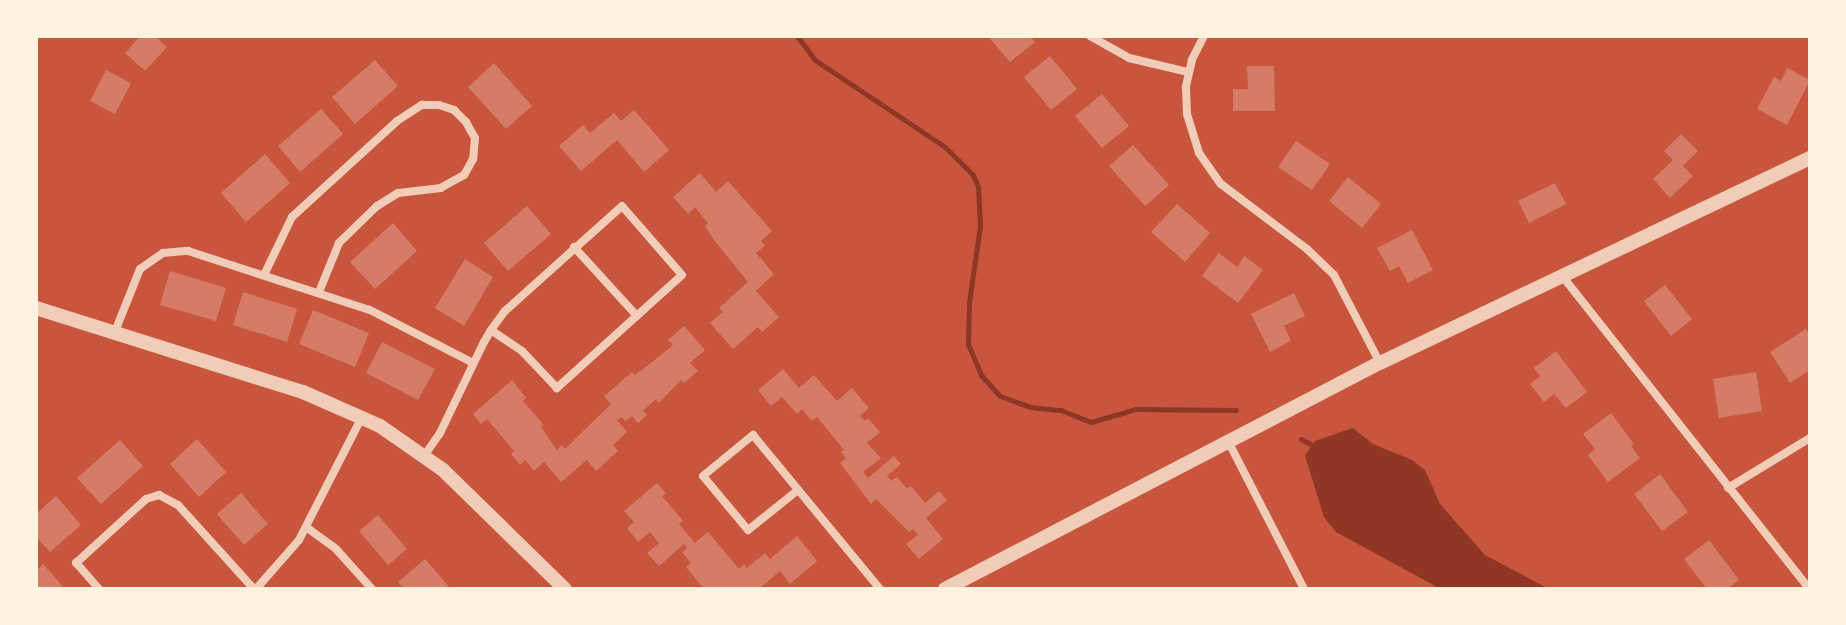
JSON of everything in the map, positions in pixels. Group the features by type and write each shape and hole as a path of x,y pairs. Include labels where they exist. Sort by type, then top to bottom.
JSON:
{"street":[{"path":"1090,36 1129,58 1188,72"},
{"path":"1204,36 1188,72 1187,114 1206,165 1232,194 1307,249 1334,275 1380,363"},
{"path":"265,273 292,217 397,121 422,105 439,105 454,110 475,138 473,159 464,175 441,188 398,193 377,206 339,243 319,292"},
{"path":"945,589 1380,363 1810,158"},
{"path":"424,456 440,433 491,330 520,294 622,206 682,275 557,388 522,351 491,330"},
{"path":"574,247 637,316"},
{"path":"114,335 140,269 163,253 188,251 265,273 370,310 473,363"},
{"path":"1563,277 1809,589"},
{"path":"36,308 303,392 362,417 424,456 474,499 565,589"},
{"path":"99,589 76,563 146,499 159,495 178,505 255,589 279,567 306,527 362,417"},
{"path":"798,490 748,530 703,476 753,435 880,589"},
{"path":"1728,488 1810,438"},
{"path":"1228,441 1304,589"},
{"path":"306,527 336,549 372,589"}],"shaded area":[{"path":"1353,428 1373,444 1412,460 1425,470 1440,504 1485,555 1549,589 1437,587 1336,532 1324,517 1305,456 1315,441"}],"building":[{"path":"140,36 155,36 167,47 145,71 125,53"},
{"path":"988,36 1030,36 1035,42 1010,62"},
{"path":"1050,56 1077,89 1051,110 1024,77"},
{"path":"375,60 398,86 355,124 332,97"},
{"path":"494,63 532,106 506,129 468,87"},
{"path":"1247,66 1274,66 1275,111 1233,111 1233,89 1248,89"},
{"path":"1787,68 1810,80 1787,125 1757,109 1774,77 1781,81"},
{"path":"106,70 131,83 115,114 90,101"},
{"path":"1102,94 1129,126 1102,148 1075,116"},
{"path":"321,109 343,134 300,172 278,146"},
{"path":"634,110 669,150 644,172 617,140 581,171 559,146 583,125 590,133 614,113 621,121"},
{"path":"1681,134 1698,151 1683,166 1693,176 1670,198 1653,179 1673,160 1664,151"},
{"path":"1296,141 1330,164 1312,190 1278,167"},
{"path":"1133,145 1169,185 1145,206 1109,166"},
{"path":"265,154 290,183 246,222 221,193"},
{"path":"700,173 716,192 728,181 772,231 761,241 765,245 756,253 774,274 756,291 779,317 762,332 758,327 733,349 710,323 723,312 719,308 748,282 714,240 705,226 708,223 695,207 688,214 673,197"},
{"path":"1348,177 1381,204 1362,228 1329,201"},
{"path":"1555,183 1566,204 1529,223 1518,201"},
{"path":"1177,204 1210,233 1185,262 1151,232"},
{"path":"527,206 551,234 508,271 484,243"},
{"path":"393,223 417,251 375,289 350,262"},
{"path":"1412,230 1433,270 1408,283 1399,266 1390,271 1377,248"},
{"path":"1219,253 1237,267 1244,256 1263,270 1238,303 1202,276"},
{"path":"465,259 493,277 464,326 435,308"},
{"path":"170,271 226,288 216,321 160,305"},
{"path":"1665,285 1692,319 1671,336 1644,301"},
{"path":"243,292 297,309 287,342 233,325"},
{"path":"1294,293 1305,316 1284,326 1291,341 1270,352 1251,314"},
{"path":"313,310 369,333 355,367 299,344"},
{"path":"684,326 705,350 690,363 698,371 684,383 681,380 659,403 656,399 643,411 647,415 638,423 632,416 625,421 622,417 617,420 627,432 613,445 618,451 596,471 587,460 561,482 544,462 534,471 525,460 520,465 511,454 514,451 487,419 481,424 473,414 512,380 526,398 523,401 544,425 541,427 557,450 562,445 565,449 611,404 604,396 632,372 635,375 673,345 668,340"},
{"path":"1806,329 1810,335 1810,370 1790,383 1770,352"},
{"path":"382,342 435,369 418,400 366,373"},
{"path":"1556,351 1587,392 1566,408 1554,394 1544,402 1530,384 1540,376 1534,368"},
{"path":"783,369 799,388 814,375 837,401 852,388 869,408 860,416 865,421 868,418 880,432 867,443 881,458 863,472 868,478 894,456 901,464 887,476 891,481 897,477 907,489 911,486 925,503 939,491 947,500 926,518 943,539 919,559 906,544 918,535 913,529 909,532 876,499 871,504 840,463 846,458 841,452 844,450 817,417 812,421 802,409 797,414 782,397 771,406 758,390"},
{"path":"1756,372 1762,411 1719,418 1713,379"},
{"path":"1611,413 1634,444 1631,446 1640,458 1608,482 1588,455 1595,449 1583,434"},
{"path":"197,439 226,472 199,497 170,464"},
{"path":"120,440 143,466 101,504 77,478"},
{"path":"1660,474 1688,512 1662,531 1634,494"},
{"path":"657,483 666,493 662,496 683,521 679,524 695,543 708,532 739,569 744,564 747,568 765,553 770,559 797,536 817,561 790,584 780,571 759,589 704,589 686,567 691,563 682,552 687,548 684,544 659,566 647,553 659,543 650,532 638,542 627,528 634,522 624,511"},
{"path":"241,493 268,524 244,545 217,514"},
{"path":"56,496 81,525 50,552 36,537 36,514"},
{"path":"378,515 407,549 388,565 359,531"},
{"path":"1709,540 1739,580 1727,589 1707,589 1684,559"},
{"path":"425,559 451,589 405,589 398,582"},
{"path":"43,564 65,589 36,589 36,571"}],"waterway":[{"path":"797,36 815,60 945,147 973,175 978,187 980,226 969,302 968,344 981,375 1000,396 1030,407 1061,410 1091,422 1136,409 1236,410"},
{"path":"1301,439 1316,447"}]}
